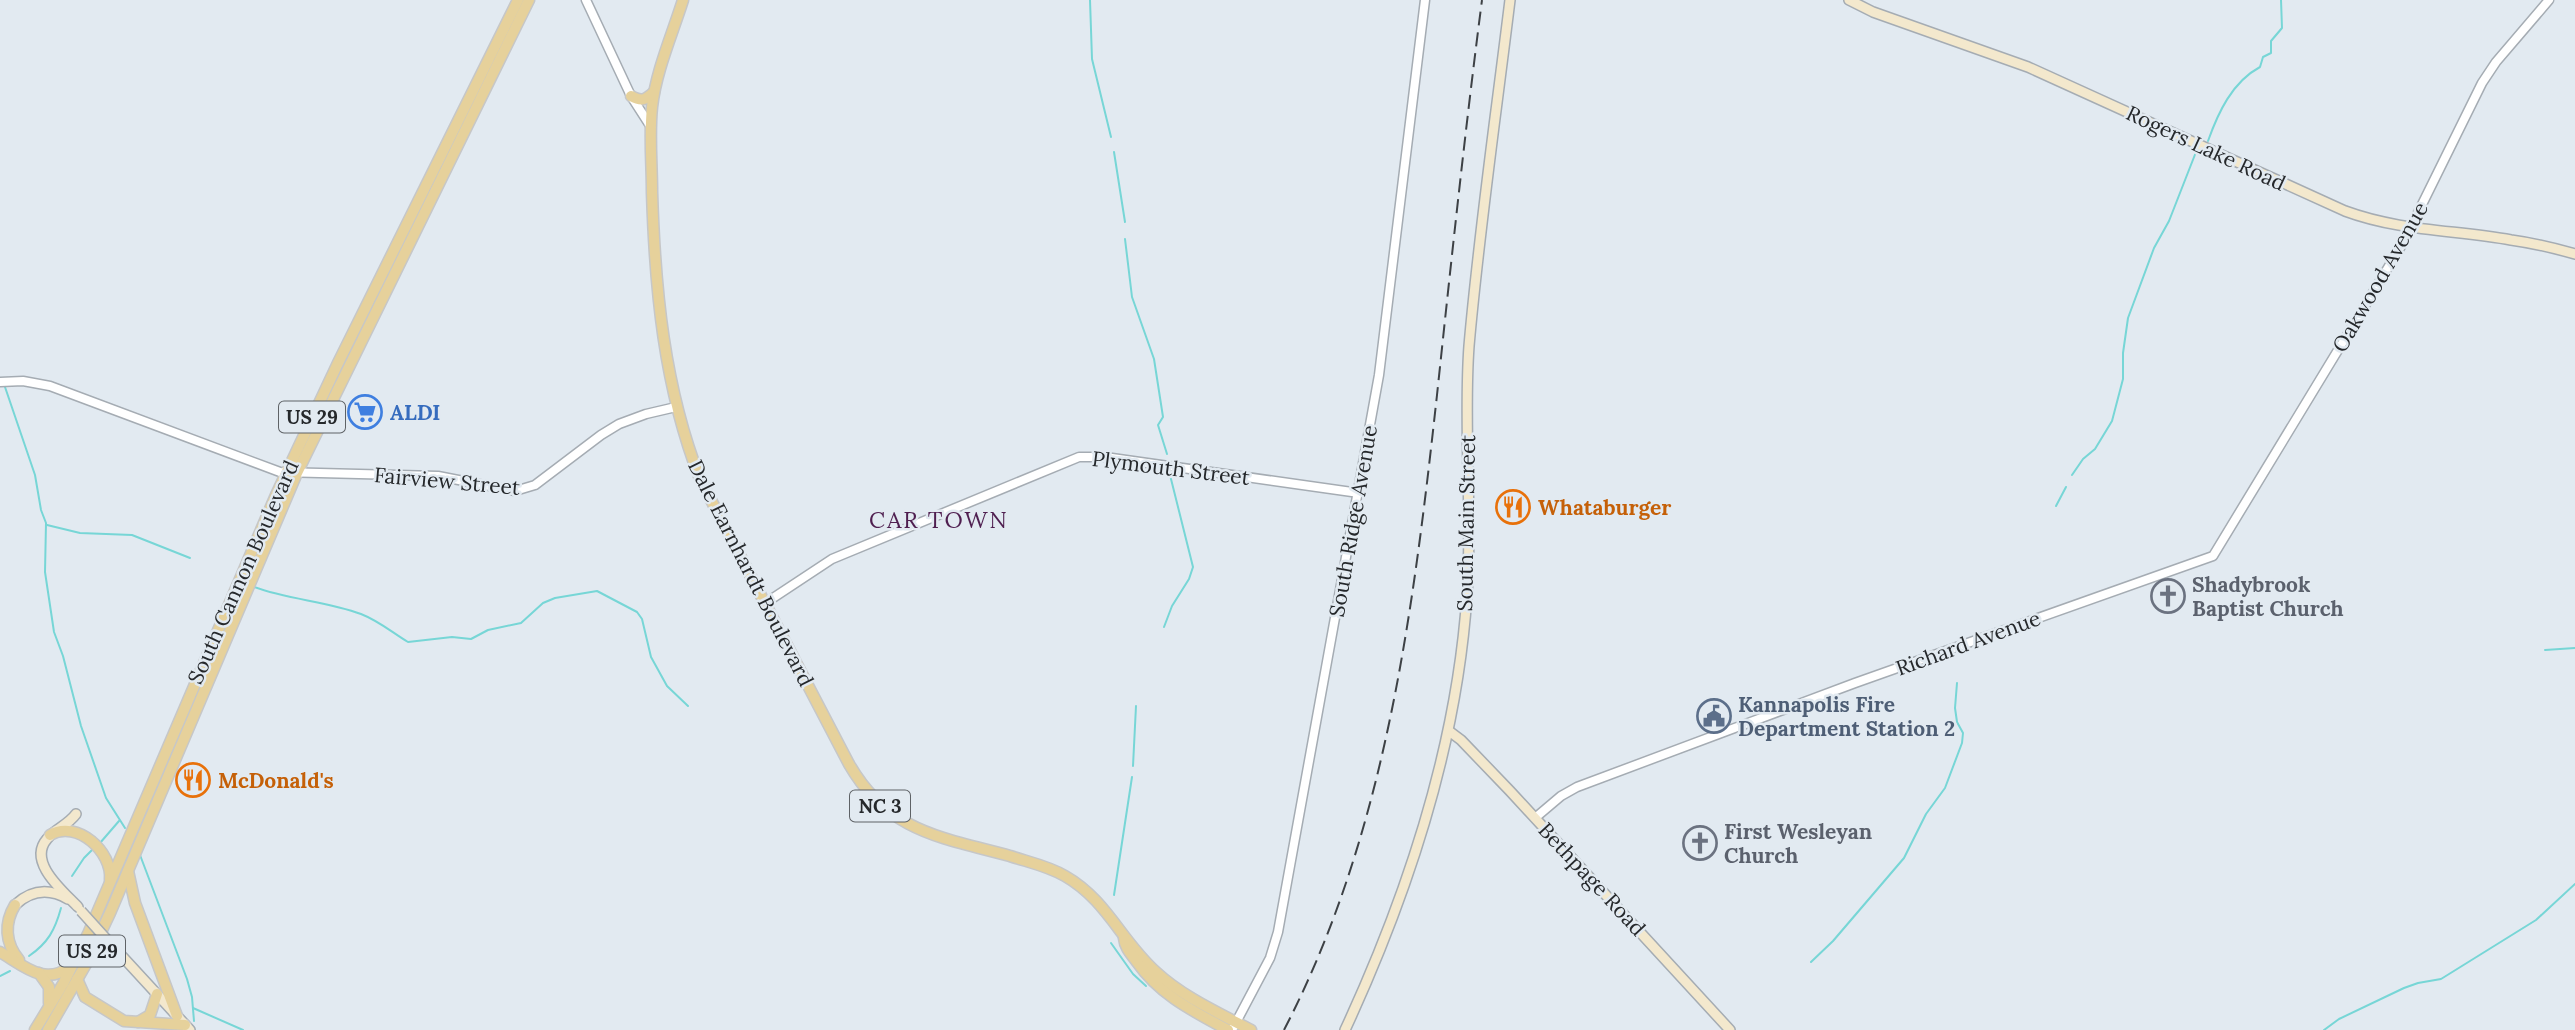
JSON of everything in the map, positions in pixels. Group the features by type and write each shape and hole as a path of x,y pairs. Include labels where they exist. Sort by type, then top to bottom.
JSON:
{"main road":[{"name":"South Cannon Boulevard","path":"75,961 292,472 518,0"},
{"name":"South Cannon Boulevard","path":"401,249 529,0"},
{"name":"Dale Earnhardt Boulevard","path":"683,0 654,92 651,127 657,279 676,407 700,479 849,764 873,799 886,811 913,827 1062,874 1095,897 1124,938 1154,971 1232,1027"},
{"name":"South Main Street","path":"1345,1030 1402,889 1449,731 1467,596 1469,349 1510,0"},
{"name":"Rogers Lake Road","path":"1849,0 1923,31 2028,67 2370,220 2410,228 2510,239 2575,254"},
{"path":"631,96 639,101 645,100 654,92"},
{"name":"South Cannon Boulevard","path":"128,869 292,472"},
{"name":"Bethpage Road","path":"1449,731 1461,740 1535,818 1730,1030"},
{"path":"76,814 50,835 41,849 43,864 79,909 188,1027"},
{"path":"50,835 58,831 72,831 94,845 113,851 127,843"},
{"path":"94,845 110,869 108,887"},
{"path":"128,869 135,903 177,1016"},
{"name":"US 29","path":"48,1030 78,979 128,869"},
{"path":"24,965 12,950 8,937 9,920 15,905 30,894 46,892 61,895 79,909"},
{"name":"Dale Earnhardt Boulevard","path":"1124,938 1125,946 1140,967 1166,994 1232,1027 1251,1030"},
{"path":"0,952 48,976 57,975 75,961"},
{"name":"US 29","path":"35,1030 75,961"},
{"path":"35,971 44,978 50,990 50,1002 45,1014"},
{"path":"78,979 82,994 95,1005 124,1021 188,1027"},
{"path":"1166,994 1172,992 1200,1002"},
{"path":"138,1022 150,1015 157,994"},
{"path":"61,1009 78,1001 95,1005"}],"street":[{"path":"586,0 639,113 651,127"},
{"name":"South Ridge Avenue","path":"1232,1027 1270,958 1278,932 1359,493 1387,314 1425,0"},
{"name":"Oakwood Avenue","path":"2213,556 2410,228 2482,83 2496,62 2549,0"},
{"name":"Fairview Street","path":"3,382 26,381 52,387 271,470 438,476 521,491 535,485 619,424 676,407"},
{"name":"Plymouth Street","path":"764,604 832,559 1079,457 1105,457 1359,493"},
{"name":"Richard Avenue","path":"1535,818 1561,796 1577,788 1855,683 2213,556"},
{"path":"0,919 15,905"}],"waterway":[{"path":"1090,0 1092,59 1111,137"},
{"path":"2208,141 2221,109 2234,90 2250,73 2260,67 2263,57 2271,53 2271,41 2282,28 2281,0"},
{"path":"1114,152 1125,222"},
{"path":"2072,475 2083,459 2095,449 2112,421 2123,379 2123,353 2128,318 2154,248 2169,221 2196,152"},
{"path":"1125,239 1132,297 1154,359 1163,417 1158,425 1167,454"},
{"path":"5,387 35,475 46,523 45,572 54,632 81,726 106,798 125,828"},
{"path":"1164,627 1193,567 1169,471"},
{"path":"2056,506 2066,487"},
{"path":"47,525 80,533 132,535 190,558"},
{"path":"254,587 361,614 408,642 452,637 471,639 488,630 521,623 543,603 555,598 597,591 637,612 642,619 651,657 667,686 688,706"},
{"path":"2545,650 2575,648"},
{"path":"1811,962 1833,941 1904,858 1926,814 1945,788 1962,743 1963,733 1957,722 1955,708 1957,683"},
{"path":"1133,766 1136,706"},
{"path":"1114,895 1132,777"},
{"path":"100,843 119,821"},
{"path":"72,876 92,850"},
{"path":"140,855 187,979 194,1021"},
{"path":"2324,1030 2339,1019 2404,988 2441,979 2536,920 2575,884"},
{"path":"29,956 50,935 61,908"},
{"path":"1111,943 1133,974 1146,986"},
{"path":"0,976 10,971"},
{"path":"193,1008 243,1030"}],"railway":[{"path":"1284,1030 1319,955 1348,878 1371,800 1390,720 1405,639 1428,477 1482,0"}],"place":[{"name":"ALDI","path":"365,412"},
{"name":"Whataburger","path":"1513,507"},
{"name":"Shadybrook Baptist Church","path":"2168,596"},
{"name":"Kannapolis Fire Department Station 2","path":"1714,716"},
{"name":"McDonald's","path":"193,780"},
{"name":"First Wesleyan Church","path":"1700,843"}],"district":[{"name":"CAR TOWN","path":"939,519"}]}
